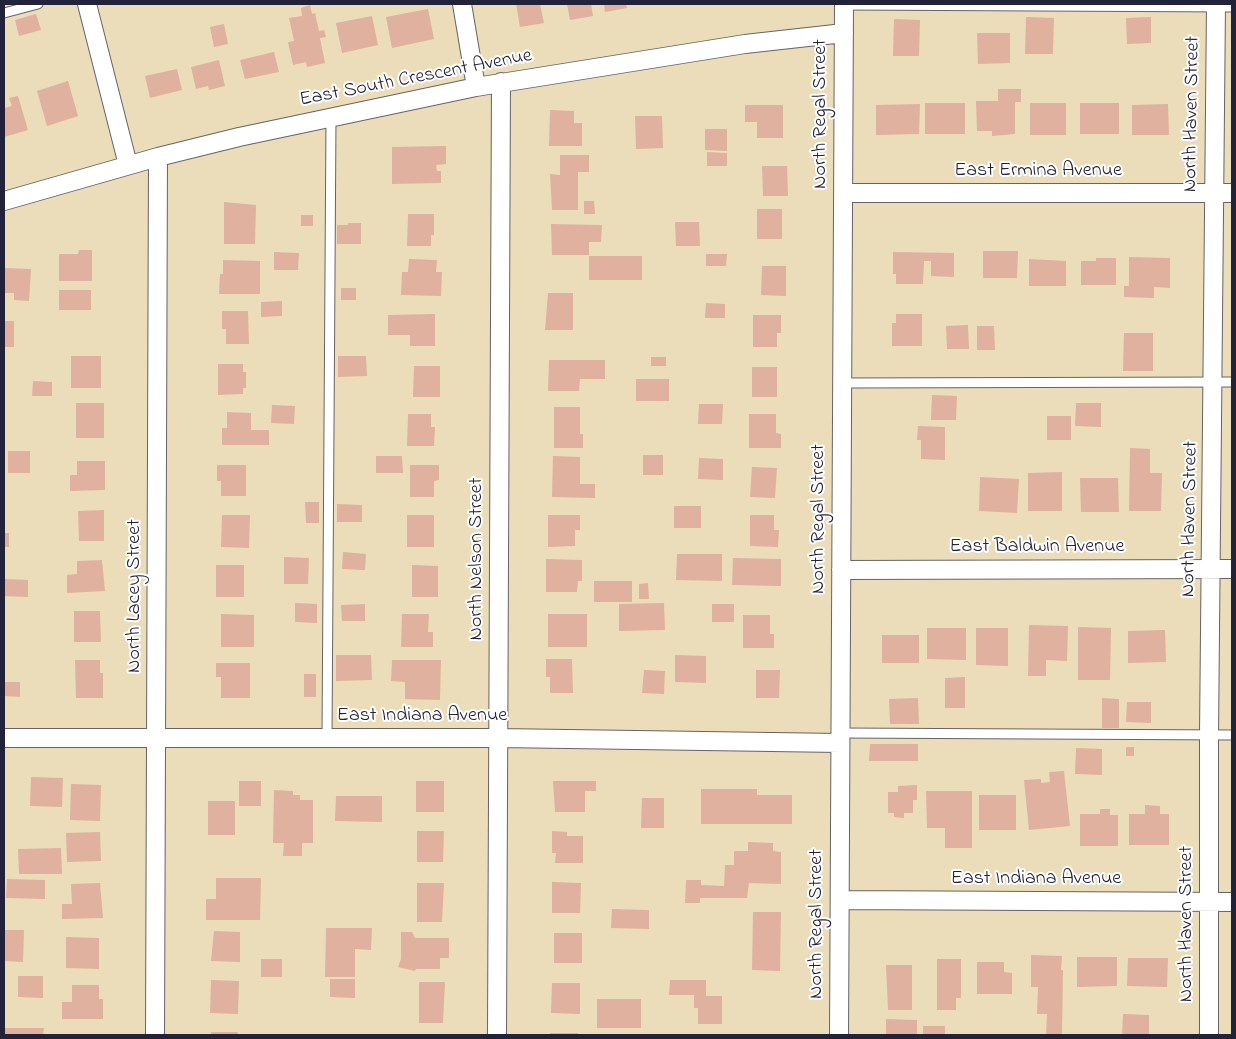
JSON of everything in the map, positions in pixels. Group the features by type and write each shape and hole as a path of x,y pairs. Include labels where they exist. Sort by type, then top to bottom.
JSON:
{"street":[{"path":"87,4 128,165"},
{"path":"462,4 476,87"},
{"name":"North Regal Street","path":"839,1035 844,4"},
{"name":"North Haven Street","path":"1209,1035 1209,735 1214,382 1213,193 1221,6"},
{"name":"East South Crescent Avenue","path":"4,201 158,157 331,117 476,87 744,44 844,33"},
{"name":"North Nelson Street","path":"497,1035 501,82"},
{"name":"North Lacey Street","path":"156,1035 158,157"},
{"name":"East Ermina Avenue","path":"843,193 1232,193"},
{"name":"East Baldwin Avenue","path":"841,570 1232,569"},
{"name":"East Indiana Avenue","path":"4,738 840,738"},
{"name":"East Indiana Avenue","path":"840,900 1232,902"}],"lane":[{"path":"4,13 38,4"},
{"path":"844,4 1221,6"},
{"path":"327,738 331,117"},
{"path":"842,383 1232,382"},
{"path":"840,738 1232,735"}],"building":[{"path":"516,4 540,4 544,23 520,27"},
{"path":"567,4 591,4 593,16 570,20"},
{"path":"604,4 626,4 627,8 605,12"},
{"path":"310,5 312,14 315,13 319,31 324,30 326,37 320,38 325,63 307,67 306,62 293,65 288,42 294,41 289,18 302,16 301,8"},
{"path":"428,9 434,39 392,48 386,17"},
{"path":"36,14 41,30 19,36 15,20"},
{"path":"372,16 378,45 342,53 336,23"},
{"path":"1026,17 1054,18 1053,54 1025,54"},
{"path":"1151,17 1151,43 1127,44 1126,18"},
{"path":"894,19 920,20 919,56 893,56"},
{"path":"224,24 228,44 214,47 210,27"},
{"path":"977,33 1010,33 1010,63 978,64"},
{"path":"274,52 279,72 245,79 240,60"},
{"path":"219,60 225,86 209,90 208,86 196,89 191,67"},
{"path":"177,69 182,90 150,98 145,76"},
{"path":"68,81 78,116 47,126 37,91"},
{"path":"998,89 1021,89 1021,102 1015,102 1015,134 992,136 992,131 977,131 976,101 998,101"},
{"path":"18,96 28,130 4,137 4,108 12,106 9,98"},
{"path":"925,103 965,103 965,134 925,134"},
{"path":"1030,103 1066,103 1066,135 1030,135"},
{"path":"1080,103 1119,103 1119,134 1080,134"},
{"path":"920,104 919,134 876,135 876,105"},
{"path":"1168,104 1169,135 1132,135 1132,105"},
{"path":"745,105 783,105 783,138 757,138 757,122 745,122"},
{"path":"550,110 574,111 574,123 582,123 582,146 549,146"},
{"path":"635,116 662,116 663,148 636,149"},
{"path":"705,129 727,129 727,151 705,150"},
{"path":"446,146 446,164 436,165 437,171 441,171 441,183 392,184 392,147"},
{"path":"707,152 727,153 727,166 707,166"},
{"path":"560,155 589,155 589,172 578,172 578,210 552,210 550,174 560,175"},
{"path":"762,166 787,166 788,196 763,196"},
{"path":"584,201 594,201 595,214 584,214"},
{"path":"224,202 256,205 255,244 224,244"},
{"path":"757,209 782,209 782,239 757,239"},
{"path":"408,214 434,214 434,235 431,235 431,246 407,246"},
{"path":"301,215 313,215 313,226 301,226"},
{"path":"675,222 699,222 700,246 676,246"},
{"path":"348,223 361,223 361,244 337,244 337,225 348,225"},
{"path":"551,224 602,225 601,242 589,242 589,255 552,255"},
{"path":"79,250 92,250 92,281 59,281 59,254 78,254"},
{"path":"983,251 1018,251 1017,278 983,278"},
{"path":"274,252 299,253 298,270 274,270"},
{"path":"893,252 954,253 954,277 931,276 931,261 924,261 923,284 896,284 896,274 893,274"},
{"path":"706,254 727,254 726,266 706,266"},
{"path":"589,256 642,256 642,280 589,280"},
{"path":"1129,257 1170,258 1170,288 1154,287 1154,298 1124,297 1124,286 1129,286"},
{"path":"1096,258 1116,258 1116,285 1081,285 1081,261 1096,261"},
{"path":"409,259 437,260 436,272 442,272 441,296 401,295 402,272 408,272"},
{"path":"1029,259 1066,261 1066,286 1029,286"},
{"path":"223,260 260,261 260,294 219,294 220,274 223,274"},
{"path":"762,266 786,266 786,296 761,295"},
{"path":"4,268 31,269 29,301 14,300 14,293 4,293"},
{"path":"341,288 356,288 356,300 341,300"},
{"path":"59,290 91,290 91,310 59,310"},
{"path":"548,293 573,293 573,330 545,330"},
{"path":"282,301 282,316 261,317 261,302"},
{"path":"706,303 725,304 725,318 705,318"},
{"path":"222,311 248,311 249,344 226,344 226,329 222,329"},
{"path":"435,314 435,346 410,346 410,335 388,335 388,315"},
{"path":"896,314 922,314 922,346 892,346 892,323 896,323"},
{"path":"753,315 781,315 781,333 777,333 777,347 753,347"},
{"path":"4,321 14,321 14,347 4,347"},
{"path":"968,325 969,349 947,349 946,326"},
{"path":"977,326 994,326 995,350 977,350"},
{"path":"1124,333 1153,333 1153,371 1123,371"},
{"path":"71,356 101,356 101,388 71,388"},
{"path":"338,356 366,356 367,376 338,377"},
{"path":"651,357 666,357 666,366 651,366"},
{"path":"549,360 605,360 605,379 580,379 579,391 548,391"},
{"path":"218,364 243,364 243,372 246,372 246,388 243,388 243,394 218,395"},
{"path":"414,366 440,366 440,397 413,397"},
{"path":"752,367 777,367 777,397 752,397"},
{"path":"636,379 669,379 669,401 636,401"},
{"path":"33,381 52,382 52,396 32,396"},
{"path":"932,395 957,396 956,420 931,420"},
{"path":"76,403 104,403 104,438 76,438"},
{"path":"1076,403 1101,403 1101,427 1075,426"},
{"path":"699,404 723,404 722,424 698,424"},
{"path":"272,405 295,406 294,424 271,423"},
{"path":"554,407 580,407 580,434 583,434 583,448 554,448"},
{"path":"227,412 251,413 251,430 269,430 269,445 222,445 222,428 227,428"},
{"path":"408,414 431,414 431,427 435,427 434,446 407,446"},
{"path":"749,414 776,414 776,433 781,434 781,448 749,448"},
{"path":"1047,416 1071,416 1071,440 1047,440"},
{"path":"918,426 945,427 945,460 921,459 921,440 917,440"},
{"path":"1130,448 1150,449 1150,473 1162,473 1161,511 1129,511"},
{"path":"8,451 30,451 30,473 8,473"},
{"path":"643,455 663,455 663,475 643,475"},
{"path":"376,456 402,456 403,473 376,473"},
{"path":"553,456 580,457 580,484 595,484 595,498 552,497"},
{"path":"699,458 723,459 723,480 698,479"},
{"path":"77,461 105,461 105,490 70,491 70,475 77,475"},
{"path":"217,465 246,465 246,496 221,496 221,481 217,481"},
{"path":"410,465 439,465 439,480 434,481 434,497 410,497"},
{"path":"752,467 777,468 775,498 750,497"},
{"path":"1062,472 1062,511 1028,511 1028,473"},
{"path":"980,477 1019,479 1017,513 979,511"},
{"path":"1080,478 1118,478 1119,512 1081,512"},
{"path":"305,502 319,502 319,523 306,523"},
{"path":"337,504 362,505 362,522 337,522"},
{"path":"674,506 701,506 701,528 674,528"},
{"path":"104,510 104,541 79,541 78,511"},
{"path":"222,515 250,515 249,548 221,547"},
{"path":"407,515 434,515 434,547 407,547"},
{"path":"548,515 580,515 580,530 575,530 575,546 548,547"},
{"path":"750,515 774,515 774,530 779,530 778,547 750,546"},
{"path":"4,533 9,533 9,547 4,547"},
{"path":"343,552 366,554 365,570 342,569"},
{"path":"677,554 722,554 722,581 676,580"},
{"path":"284,557 309,558 308,584 284,584"},
{"path":"733,558 781,559 781,586 732,585"},
{"path":"546,559 582,560 582,581 578,581 577,592 546,592"},
{"path":"102,560 105,591 67,593 67,575 77,574 77,561"},
{"path":"216,565 244,565 244,597 216,597"},
{"path":"412,565 438,566 438,597 412,597"},
{"path":"4,579 28,580 28,597 4,596"},
{"path":"594,581 632,581 632,602 594,602"},
{"path":"648,583 649,599 639,599 639,584"},
{"path":"295,603 317,604 317,623 295,622"},
{"path":"664,603 665,630 619,631 619,604"},
{"path":"365,604 365,621 342,621 341,605"},
{"path":"712,604 734,604 734,622 712,622"},
{"path":"74,611 100,611 101,642 74,642"},
{"path":"221,614 254,615 254,647 221,647"},
{"path":"402,614 429,614 428,632 433,632 433,647 401,647"},
{"path":"548,614 587,614 587,647 548,647"},
{"path":"743,615 770,615 770,634 774,634 774,648 743,648"},
{"path":"1029,625 1068,626 1067,661 1046,660 1046,676 1028,676"},
{"path":"1078,627 1111,628 1110,680 1078,680"},
{"path":"927,628 966,628 966,660 927,659"},
{"path":"976,628 1008,628 1008,666 976,665"},
{"path":"1165,630 1166,662 1128,663 1128,631"},
{"path":"882,635 919,635 919,663 882,663"},
{"path":"336,655 371,655 372,680 336,681"},
{"path":"675,655 706,656 706,683 675,682"},
{"path":"546,659 572,659 573,693 550,693 550,677 546,677"},
{"path":"75,660 100,660 100,673 103,673 103,698 76,698"},
{"path":"392,660 441,660 440,700 405,699 405,682 391,681"},
{"path":"216,663 250,663 250,698 221,698 221,677 216,677"},
{"path":"644,670 665,671 664,694 642,693"},
{"path":"756,670 780,670 779,698 756,698"},
{"path":"304,674 316,674 316,697 304,697"},
{"path":"965,677 965,708 945,708 945,678"},
{"path":"4,682 20,682 20,697 4,696"},
{"path":"918,698 919,724 890,724 889,699"},
{"path":"1102,698 1119,699 1119,728 1102,728"},
{"path":"1127,702 1151,702 1151,723 1126,722"},
{"path":"870,744 918,744 918,761 869,761"},
{"path":"1126,747 1134,747 1134,756 1126,756"},
{"path":"1076,748 1102,749 1102,775 1075,774"},
{"path":"1064,771 1070,826 1029,830 1024,780 1041,779 1041,783 1050,782 1049,772"},
{"path":"31,777 63,778 62,807 30,806"},
{"path":"239,781 261,781 261,806 239,806"},
{"path":"416,781 444,781 444,812 416,812"},
{"path":"553,781 596,781 596,791 585,791 585,812 555,812"},
{"path":"71,784 101,785 100,821 70,820"},
{"path":"917,785 917,800 913,800 913,813 904,813 904,818 894,817 894,813 888,813 888,792 898,792 898,786"},
{"path":"701,789 757,789 757,795 792,795 792,824 701,824"},
{"path":"274,790 293,791 293,795 300,795 300,800 313,800 313,843 302,843 302,856 283,856 284,843 273,843"},
{"path":"926,791 972,791 972,848 945,848 945,828 927,828"},
{"path":"979,795 1016,795 1016,830 979,830"},
{"path":"336,796 382,796 382,822 335,821"},
{"path":"642,798 664,798 664,828 641,828"},
{"path":"208,801 235,801 235,835 208,835"},
{"path":"1145,805 1160,806 1160,814 1169,814 1169,845 1129,845 1129,814 1145,814"},
{"path":"1100,809 1110,809 1110,815 1118,815 1118,846 1080,846 1080,814 1100,814"},
{"path":"417,831 444,831 443,862 417,862"},
{"path":"552,831 567,832 567,836 583,836 583,863 555,863 556,853 552,853"},
{"path":"100,832 101,861 67,862 66,833"},
{"path":"748,842 773,843 773,851 781,852 781,884 749,883 747,898 700,898 700,903 685,903 686,880 701,880 701,885 724,886 725,865 734,865 734,851 748,851"},
{"path":"61,848 62,874 19,874 18,849"},
{"path":"216,878 261,878 260,920 206,920 206,899 216,899"},
{"path":"7,879 45,880 45,899 6,898"},
{"path":"552,882 581,883 580,913 552,913"},
{"path":"100,883 103,918 62,919 62,904 72,904 71,884"},
{"path":"417,883 444,883 442,922 417,922"},
{"path":"612,909 649,910 649,929 611,928"},
{"path":"753,912 781,912 780,971 752,970"},
{"path":"326,928 372,928 371,950 355,949 355,977 325,977"},
{"path":"4,930 24,930 23,962 4,961"},
{"path":"214,931 240,932 240,962 211,961"},
{"path":"401,932 412,932 415,938 449,938 449,958 440,958 440,969 416,969 415,971 398,967 401,959"},
{"path":"554,933 582,933 582,963 554,963"},
{"path":"66,937 99,938 99,969 66,968"},
{"path":"1031,955 1062,956 1062,1035 1046,1035 1047,1014 1037,1014 1038,987 1031,987"},
{"path":"1077,957 1117,957 1117,986 1077,987"},
{"path":"1128,958 1168,958 1167,987 1127,986"},
{"path":"261,959 282,959 282,977 261,977"},
{"path":"937,959 961,959 961,998 956,998 956,1010 937,1010"},
{"path":"977,962 1004,962 1004,972 1012,973 1012,994 977,994"},
{"path":"886,965 912,965 912,1010 888,1010"},
{"path":"18,976 43,976 43,998 18,997"},
{"path":"330,979 355,979 355,998 330,997"},
{"path":"211,980 239,981 238,1014 210,1013"},
{"path":"670,980 706,980 706,996 722,996 722,1024 698,1024 698,1008 694,1008 694,995 669,995"},
{"path":"419,982 445,982 443,1023 419,1023"},
{"path":"552,983 580,983 580,1014 551,1013"},
{"path":"72,985 99,985 99,999 103,999 103,1019 62,1019 62,1002 72,1002"},
{"path":"597,999 641,999 641,1028 597,1028"},
{"path":"1123,1014 1149,1015 1149,1035 1122,1035"},
{"path":"886,1019 917,1020 917,1035 886,1035"},
{"path":"923,1026 945,1026 945,1035 923,1035"},
{"path":"4,1028 44,1028 43,1035 4,1035"},
{"path":"211,1032 238,1032 237,1035 211,1035"},
{"path":"550,1033 578,1033 578,1035 550,1035"}]}
